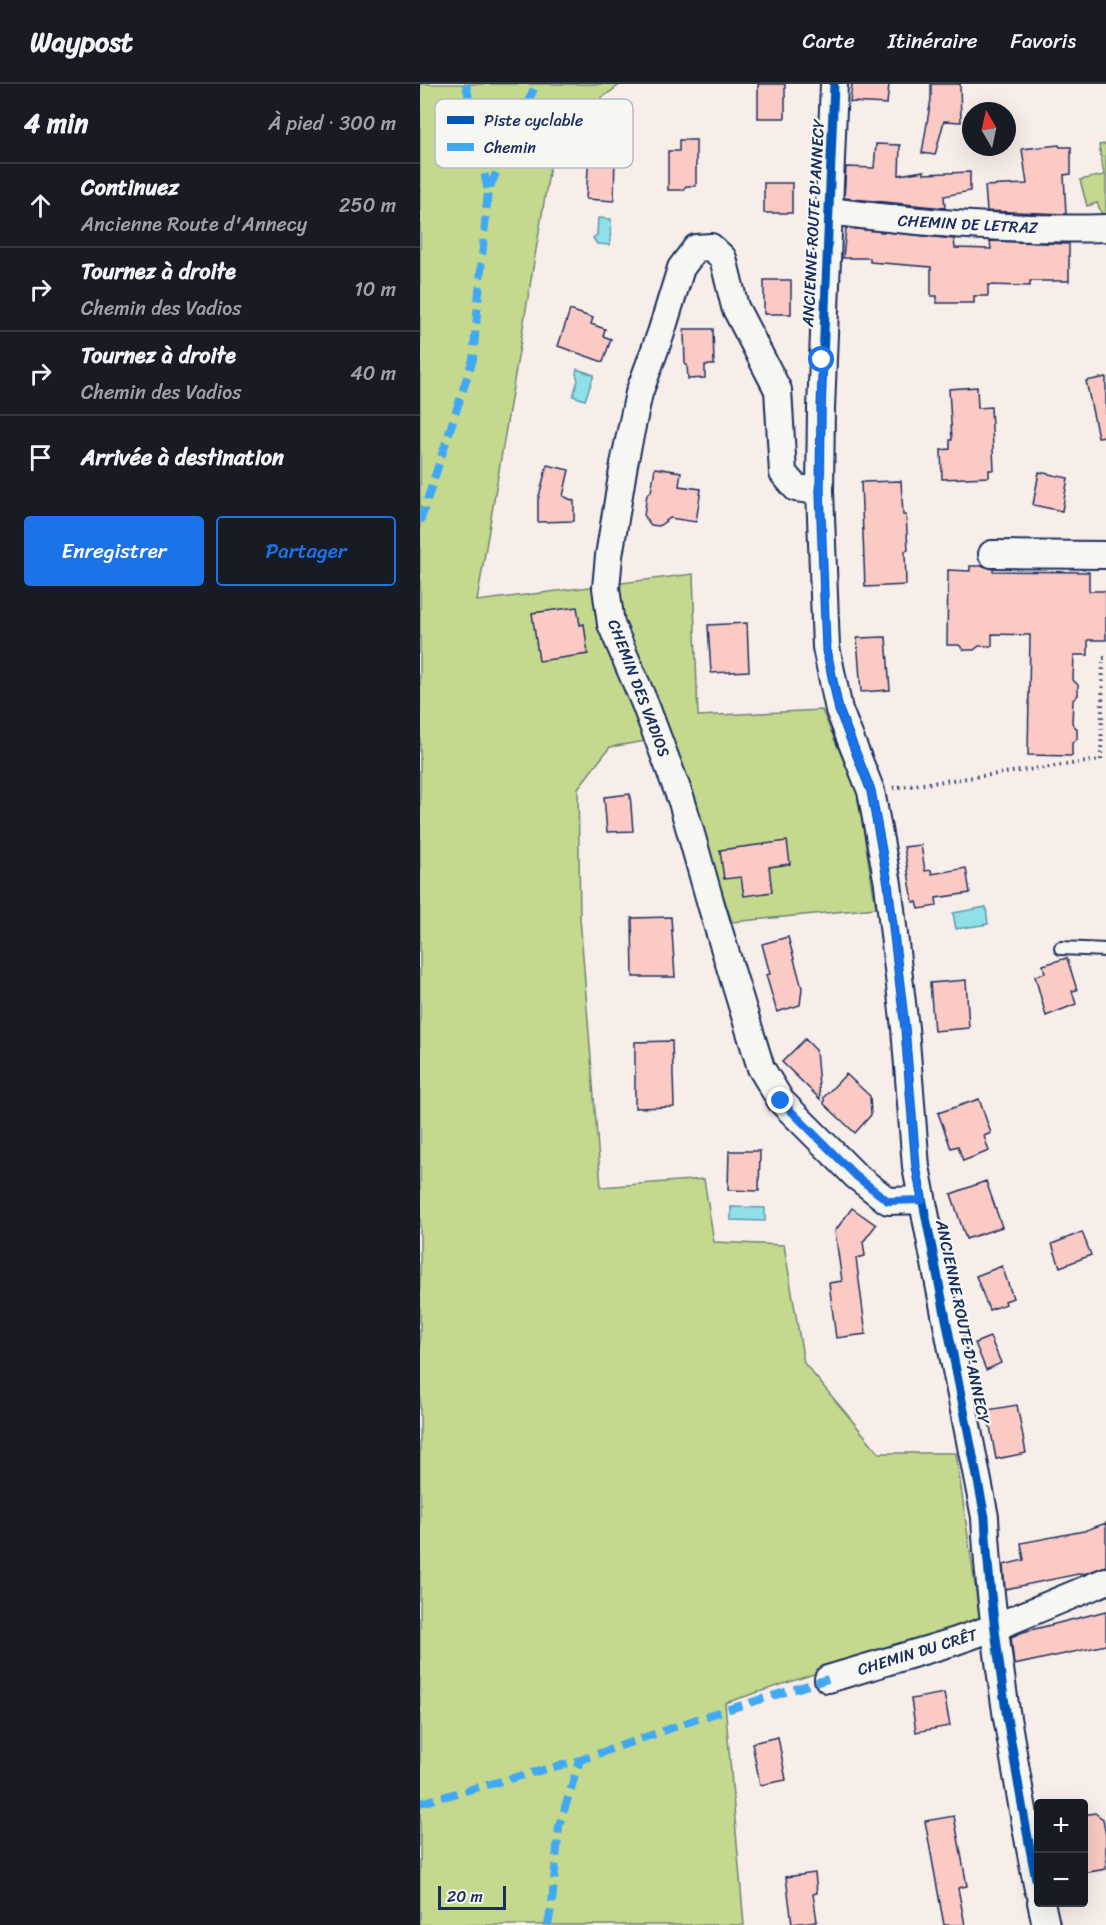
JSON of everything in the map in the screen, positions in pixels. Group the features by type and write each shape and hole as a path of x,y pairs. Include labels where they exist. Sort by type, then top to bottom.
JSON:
{"street":[{"name":"ANCIENNE ROUTE D'ANNECY","path":"834,84 822,360 820,491 826,647 839,710 871,791 888,884 905,1028 916,1167 985,1517 993,1628 1034,1870"},
{"name":"CHEMIN DE LETRAZ","path":"830,211 913,222 985,227 1106,228"},
{"name":"CHEMIN DES VADIOS","path":"820,491 796,488 783,473 778,390 735,307 723,258 711,247 696,248 681,268 639,393 624,464 609,556 606,588 611,624 645,704 682,802 711,908 761,1068 781,1101 856,1176 888,1201 922,1200"},
{"path":"992,554 1106,555"},
{"name":"CHEMIN DU CRÊT","path":"828,1679 993,1628 1106,1581"},
{"path":"1042,1907 1046,1925"}],"lane":[{"path":"1061,948 1106,950"}],"path":[{"path":"871,791 1101,760 1103,658 1106,658"}],"green space":[{"path":"420,84 621,84 600,99 435,99 435,168 550,168 477,601 693,574 698,716 822,710 857,792 876,908 732,922 670,737 610,747 578,788 580,918 601,1187 704,1179 714,1242 784,1245 804,1363 879,1453 956,1453 980,1620 725,1703 744,1925 420,1925"},
{"path":"1106,144 1106,219 1104,219 1097,203 1087,206 1080,180 1104,175 1099,145"}],"water":[{"path":"598,218 611,219 610,245 597,244 593,238 597,235"},
{"path":"577,369 594,375 585,400 573,396 578,380"},
{"path":"986,907 988,924 956,929 953,913"},
{"path":"731,1207 765,1208 765,1221 731,1220"}],"building":[{"path":"758,84 785,84 785,118 758,118"},
{"path":"852,84 889,84 887,104 850,102"},
{"path":"931,84 960,84 961,122 944,121 935,155 922,153 931,99"},
{"path":"679,140 696,140 696,186 686,186 683,190 668,190 668,151 679,151"},
{"path":"876,144 900,145 899,175 924,171 924,174 970,172 970,191 944,196 945,208 844,198 846,167 874,168"},
{"path":"1059,145 1060,147 1071,147 1071,174 1064,175 1066,214 987,211 985,186 1027,184 1022,149"},
{"path":"588,168 615,168 614,201 586,199"},
{"path":"764,183 792,183 792,213 764,213"},
{"path":"846,228 954,239 955,248 991,249 990,241 1069,244 1069,281 1030,281 1030,286 988,285 988,296 974,296 974,303 937,303 937,296 931,296 931,267 870,262 870,258 843,258"},
{"path":"764,280 791,280 791,314 764,314"},
{"path":"570,310 593,318 591,324 605,329 603,336 611,339 603,362 558,346"},
{"path":"684,329 713,329 714,365 705,365 705,378 688,379 687,365 685,365"},
{"path":"1106,377 1106,436 1098,437 1086,381"},
{"path":"977,387 978,408 991,407 994,470 989,470 989,477 942,479 941,450 950,449 950,440 952,440 949,389"},
{"path":"547,465 569,470 563,496 574,501 574,521 538,522 538,500"},
{"path":"655,468 681,472 679,486 701,489 696,522 670,518 659,526 651,525 644,516 647,494 651,492"},
{"path":"1039,472 1068,478 1062,511 1033,505"},
{"path":"901,481 908,550 905,551 906,585 865,587 861,482"},
{"path":"970,566 984,566 993,571 1089,572 1089,591 1106,591 1106,640 1088,640 1088,655 1074,655 1073,680 1078,685 1078,695 1073,700 1072,723 1077,729 1077,739 1072,743 1072,756 1028,755 1030,635 992,634 992,646 979,646 974,650 964,650 959,645 947,645 948,570 970,571"},
{"path":"577,607 580,625 584,624 588,654 539,661 532,613"},
{"path":"747,623 749,671 711,673 708,625"},
{"path":"886,637 890,690 861,692 857,638"},
{"path":"630,794 633,831 607,832 604,797"},
{"path":"787,841 790,864 769,867 772,892 744,896 741,877 724,879 720,850"},
{"path":"921,845 925,871 931,870 932,874 966,868 970,893 936,898 937,906 919,909 917,902 913,902 904,847"},
{"path":"671,917 675,977 633,977 632,918"},
{"path":"788,937 802,988 800,1005 777,1012 766,975 770,974 762,944"},
{"path":"1067,958 1077,990 1072,991 1076,1004 1046,1016 1035,976 1045,973 1043,965"},
{"path":"966,980 969,1028 934,1031 930,983"},
{"path":"805,1039 816,1050 820,1099 782,1062"},
{"path":"672,1041 674,1107 635,1108 635,1042"},
{"path":"846,1074 870,1096 871,1115 855,1133 824,1104 824,1097"},
{"path":"979,1099 991,1133 984,1136 989,1151 963,1161 958,1146 951,1148 938,1113"},
{"path":"729,1151 760,1151 759,1191 728,1190"},
{"path":"986,1181 1002,1227 966,1239 951,1194"},
{"path":"852,1208 876,1225 863,1242 865,1256 856,1258 866,1334 836,1338 829,1283 842,1281 835,1231"},
{"path":"1082,1232 1091,1255 1060,1267 1052,1244"},
{"path":"1002,1266 1013,1298 1005,1301 1006,1304 989,1310 976,1276"},
{"path":"990,1337 1001,1363 986,1370 975,1343"},
{"path":"1017,1405 1026,1453 996,1459 987,1410"},
{"path":"1106,1523 1106,1566 1084,1574 1005,1589 1003,1565 1024,1560 1021,1543 1084,1531"},
{"path":"1106,1611 1106,1645 1014,1665 1011,1637"},
{"path":"944,1693 950,1726 916,1732 911,1699"},
{"path":"778,1737 786,1780 760,1785 752,1743"},
{"path":"1095,1813 1103,1819 1106,1836 1106,1869 1088,1872 1088,1853 1088,1814"},
{"path":"954,1816 967,1886 958,1888 965,1925 944,1925 925,1821"},
{"path":"815,1873 817,1893 813,1894 817,1921 792,1924 786,1877"}],"marked path":[{"path":"466,84 469,99"},
{"path":"529,99 536,84"},
{"path":"483,168 488,191"},
{"path":"420,522 473,359 488,191 498,168"},
{"path":"420,1803 580,1760 703,1717 828,1679"},
{"path":"548,1925 559,1826 580,1760"}],"cycle path":[{"path":"834,84 821,409 820,491 826,647 839,710 871,791 888,884 905,1028 916,1167 985,1517 996,1643 1034,1868"}],"route":[{"path":"781,1101 856,1176 888,1201 922,1200 916,1167 905,1028 888,884 871,791 839,710 826,647 820,491 822,360"}]}
